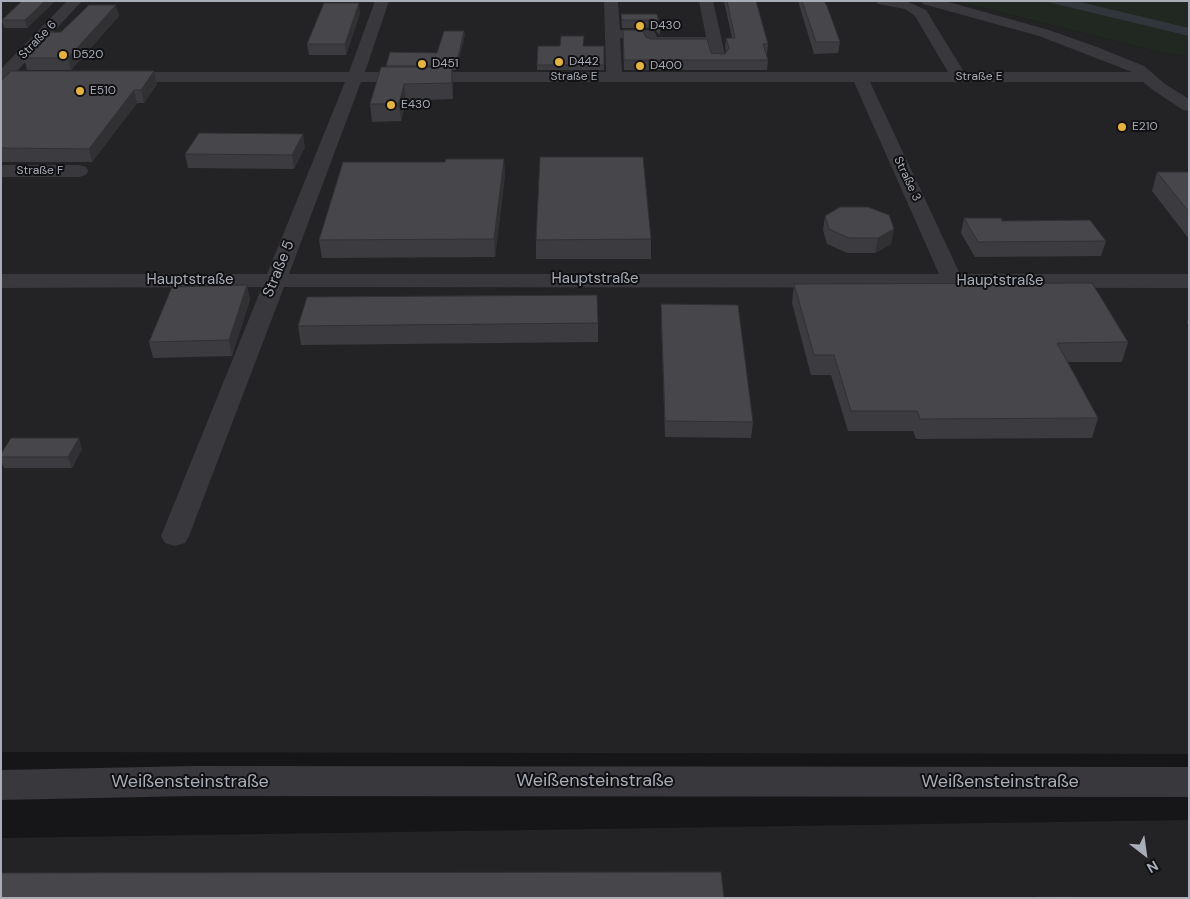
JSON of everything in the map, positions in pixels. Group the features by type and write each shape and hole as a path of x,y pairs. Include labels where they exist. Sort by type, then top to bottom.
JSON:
{"street":[{"name":"Straße 6","path":"2,78 75,1"},
{"name":"Straße 5","path":"175,536 355,77 382,1"},
{"path":"611,1 614,77"},
{"path":"706,1 721,77"},
{"path":"882,1 909,6 921,12 959,77"},
{"path":"928,1 1044,33 1138,69 1189,106"},
{"path":"612,34 649,34 651,42 714,42"},
{"path":"2,78 23,77"},
{"name":"Straße E","path":"101,77 1147,77"},
{"name":"Straße 3","path":"860,77 954,281"},
{"name":"Straße F","path":"1,171 79,171"},
{"name":"Hauptstraße","path":"1,281 1189,281"},
{"name":"Weißensteinstraße","path":"1,785 193,781 1189,782"}],"shaded area":[{"path":"1,1 955,1 1159,52 1189,57 1189,754 1,752"},
{"path":"955,1 1189,1 1189,57 1159,52"},
{"path":"1044,1 1076,1 1189,28 1189,36"},
{"path":"1189,820 1189,898 1,898 1,838"}],"building":[{"path":"22,1 45,1 25,20 2,20"},
{"path":"727,1 756,1 768,44 763,44 768,60 624,60 623,30 642,30 646,37 651,39 707,39 711,53 725,54 729,48 726,38 735,38"},
{"path":"802,1 824,1 840,42 816,42"},
{"path":"324,3 359,3 345,44 307,44"},
{"path":"89,5 116,5 68,58 24,58 49,32 61,32"},
{"path":"621,14 657,14 660,27 655,21 650,20 622,20"},
{"path":"444,31 464,31 456,66 386,66 390,52 437,53"},
{"path":"561,36 584,36 583,46 604,46 604,65 537,65 538,46 560,46"},
{"path":"381,67 452,67 452,83 404,84 399,104 370,104"},
{"path":"11,71 154,71 141,90 134,90 89,149 1,148 1,81"},
{"path":"199,133 303,134 292,155 185,154"},
{"path":"540,157 643,157 651,239 536,240"},
{"path":"446,159 504,159 494,239 319,240 343,162 445,162"},
{"path":"1157,172 1189,172 1189,212"},
{"path":"840,207 868,207 889,215 894,229 878,238 849,238 829,229 825,216"},
{"path":"964,218 1001,218 1002,221 1090,220 1106,241 978,242"},
{"path":"1092,283 1128,342 1057,343 1098,418 920,419 917,411 851,411 834,355 814,355 794,284"},
{"path":"247,285 229,340 149,342 172,287"},
{"path":"597,295 598,323 298,326 307,297"},
{"path":"661,304 738,305 753,422 665,421"},
{"path":"11,438 79,438 68,457 1,457"},
{"path":"721,872 724,898 1,898 1,873"},
{"path":"1038,897 1160,898 1038,898"}],"place":[{"name":"D430","path":"640,26"},
{"name":"D520","path":"63,55"},
{"name":"D442","path":"559,62"},
{"name":"D451","path":"422,64"},
{"name":"D400","path":"640,66"},
{"name":"E510","path":"80,91"},
{"name":"E430","path":"391,105"},
{"name":"E210","path":"1122,127"}]}
